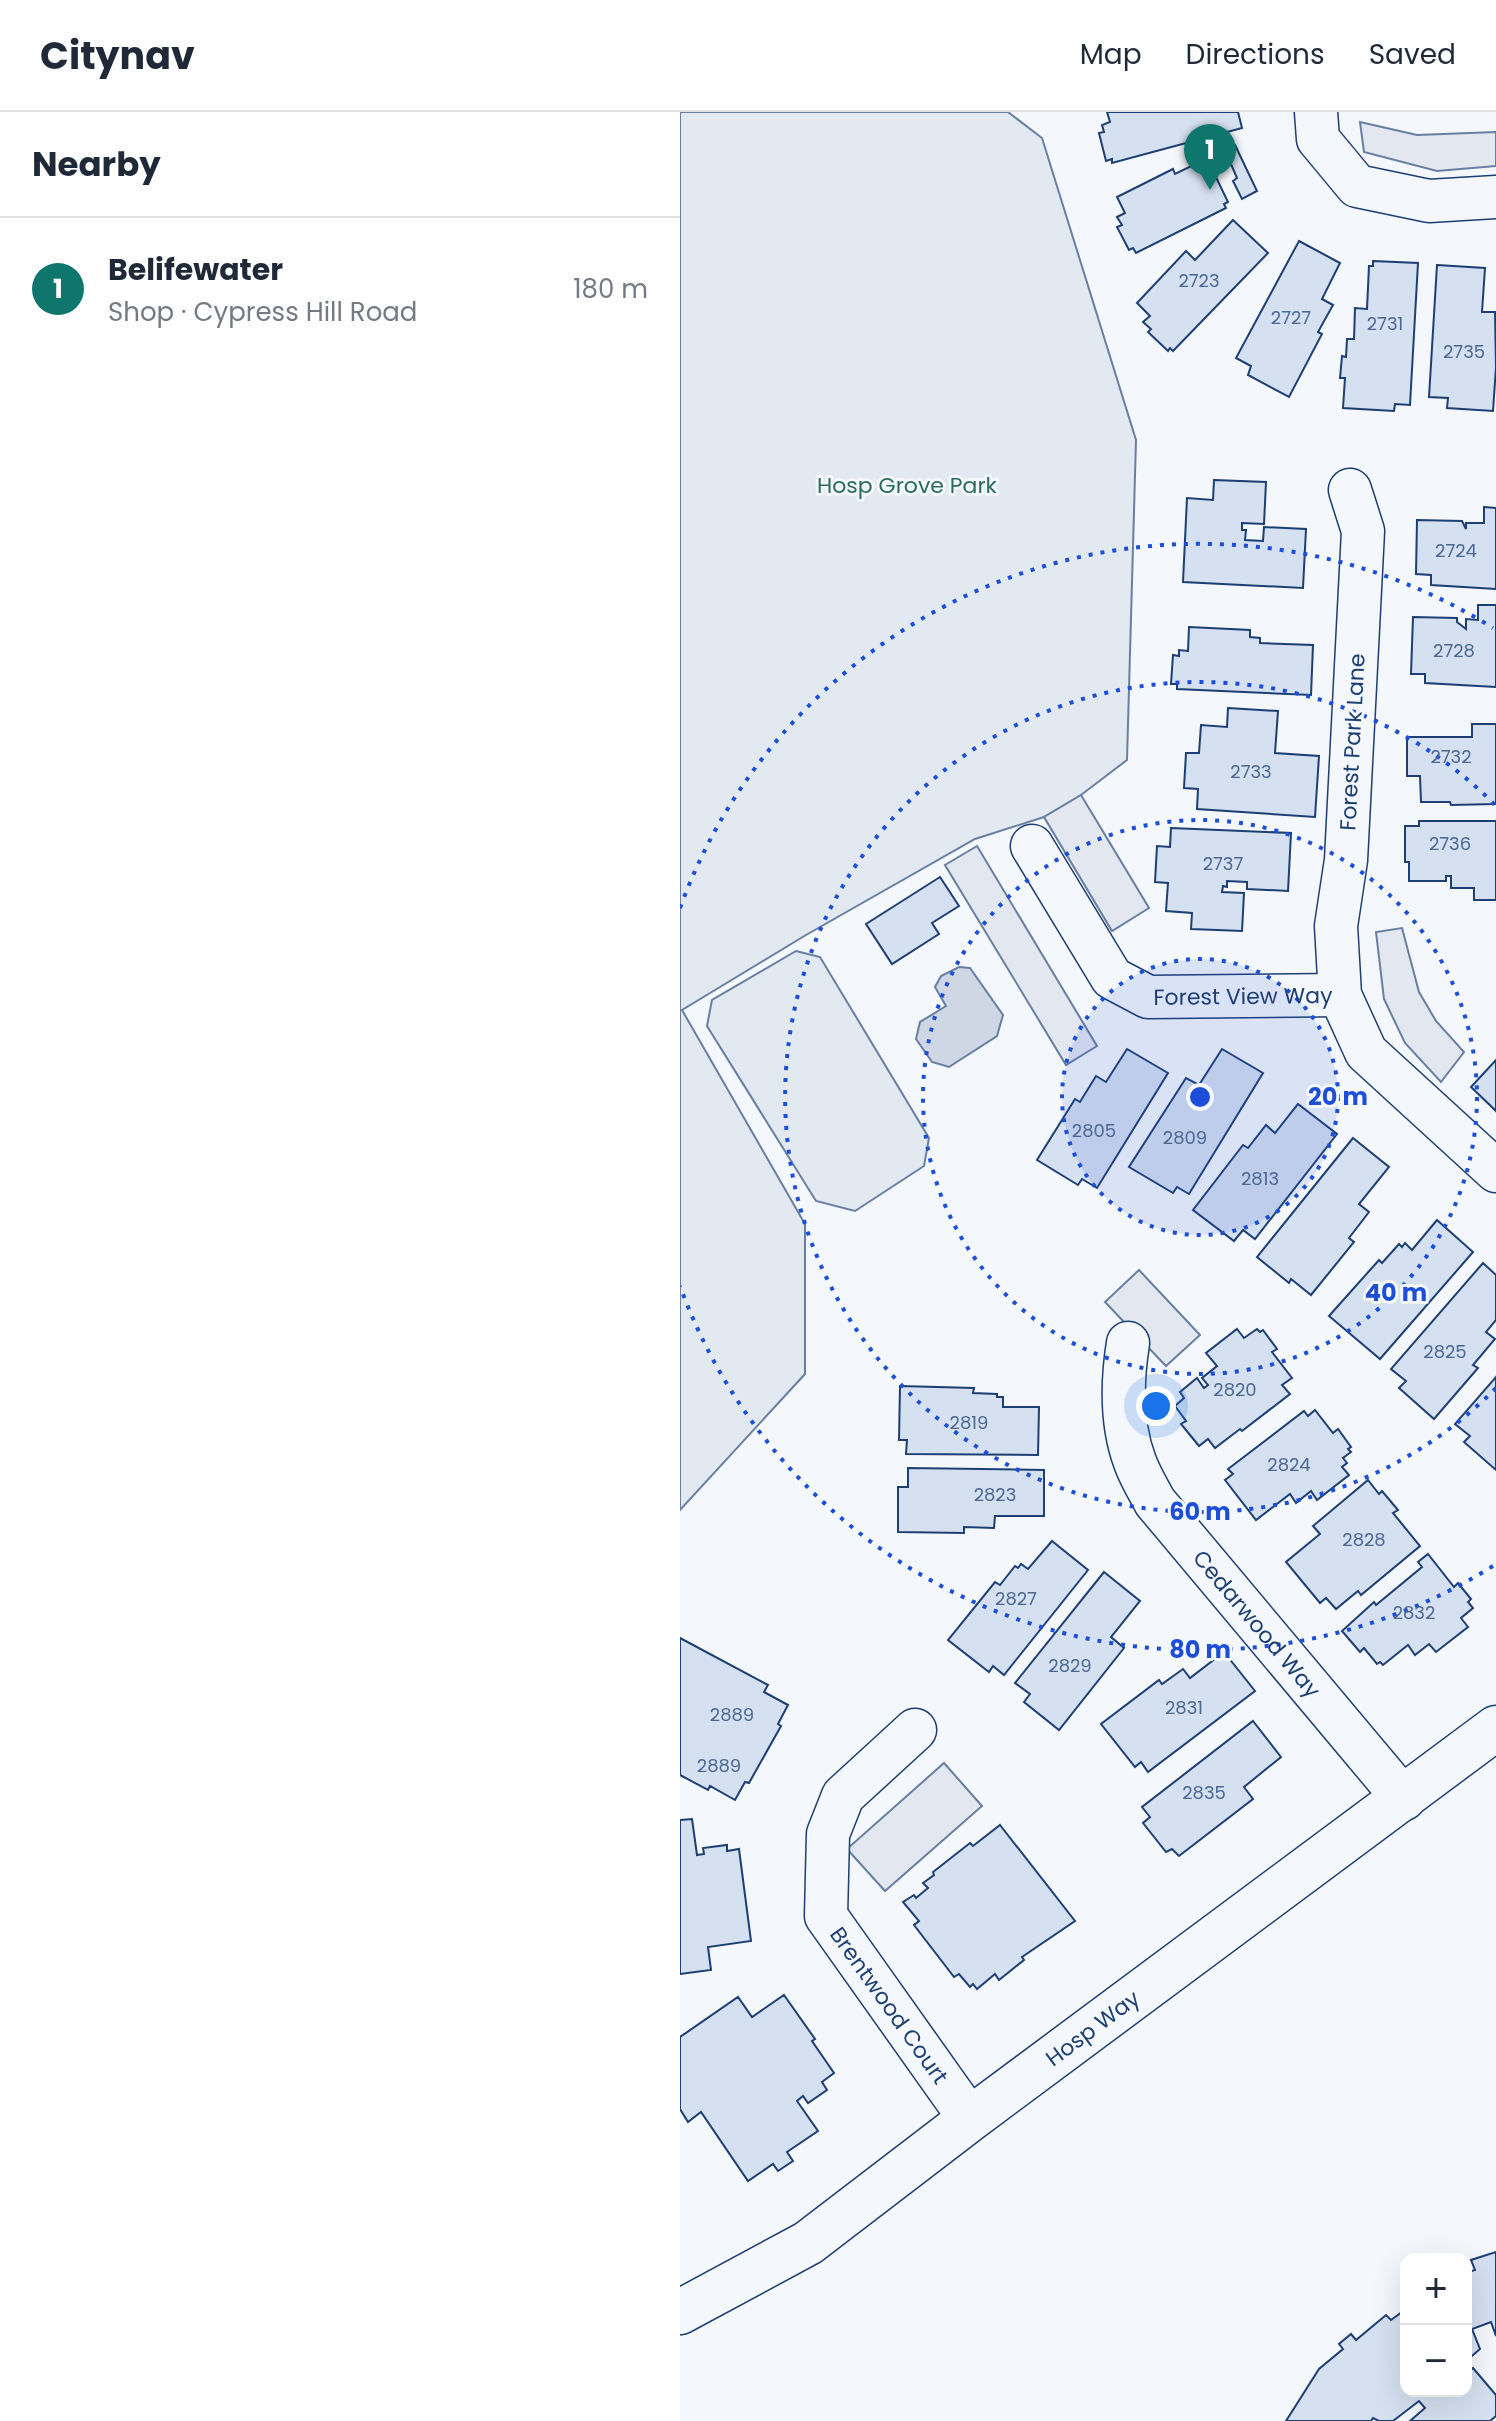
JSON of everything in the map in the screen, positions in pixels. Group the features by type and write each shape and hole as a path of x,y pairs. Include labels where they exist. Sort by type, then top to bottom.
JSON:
{"street":[{"path":"1316,112 1318,139 1357,186 1429,201 1496,197"},
{"name":"Forest Park Lane","path":"1340,995 1336,926 1346,860 1363,531 1350,490"},
{"name":"Forest View Way","path":"1032,846 1112,978 1148,997 1340,995 1366,1052 1496,1171"},
{"name":"Cedarwood Way","path":"1128,1343 1123,1375 1126,1416 1134,1461 1155,1502 1404,1799"},
{"name":"Hosp Way","path":"680,2312 808,2243 1496,1728"},
{"name":"Brentwood Court","path":"915,1730 843,1796 828,1834 826,1916 970,2119"}],"green space":[{"name":"Hosp Grove Park","path":"680,112 1008,112 1042,138 1136,440 1127,760 1081,795 1044,817 975,839 682,1010 805,1224 805,1374 680,1510"},
{"path":"796,951 820,957 929,1138 924,1166 855,1211 816,1201 707,1026 712,1000"}],"shaded area":[{"path":"1360,122 1417,135 1496,132 1496,166 1437,171 1364,152"},
{"path":"1081,795 1149,908 1112,931 1044,817"},
{"path":"977,846 1097,1046 1066,1065 945,865"},
{"path":"1402,928 1419,992 1436,1021 1464,1052 1441,1082 1405,1043 1384,999 1376,932"},
{"path":"959,967 970,968 1003,1015 997,1036 949,1067 932,1062 916,1039 920,1022 946,1006 935,987 941,976"},
{"path":"1139,1270 1200,1335 1166,1366 1105,1302"},
{"path":"944,1763 982,1806 885,1891 847,1849"}],"building":[{"path":"1107,112 1238,112 1242,128 1112,163 1112,159 1106,161 1099,133 1104,132 1102,125 1110,122"},
{"path":"1235,145 1257,191 1242,199 1233,181 1237,178 1231,164 1211,174 1212,177 1215,175 1228,202 1224,204 1226,208 1136,253 1133,248 1129,250 1117,227 1122,225 1117,217 1125,213 1117,197 1173,169 1175,174"},
{"path":"1233,220 1268,253 1173,351 1170,348 1168,351 1148,332 1151,329 1143,322 1150,316 1137,303 1186,251 1195,260"},
{"path":"1299,241 1340,263 1322,299 1333,305 1318,332 1322,334 1289,397 1248,375 1251,366 1236,358"},
{"path":"1373,261 1418,263 1410,405 1395,404 1394,411 1343,408 1345,378 1340,378 1342,356 1346,357 1347,339 1354,339 1355,308 1367,309 1369,266 1373,266"},
{"path":"1437,265 1485,268 1482,312 1495,312 1493,411 1447,408 1448,398 1429,397"},
{"path":"1214,480 1266,482 1264,524 1242,523 1242,530 1246,530 1245,540 1263,541 1264,527 1306,529 1303,588 1183,582 1187,498 1213,500"},
{"path":"1484,507 1496,508 1496,589 1431,585 1431,575 1416,574 1417,520 1462,521 1466,529 1466,523 1484,523"},
{"path":"1478,605 1496,605 1496,687 1425,683 1425,674 1411,674 1413,617 1457,618 1457,622 1466,629 1466,619 1478,620"},
{"path":"1189,627 1250,630 1250,637 1260,638 1260,643 1313,645 1311,695 1177,689 1177,684 1171,684 1173,655 1179,656 1179,650 1188,651"},
{"path":"1228,708 1278,711 1275,753 1319,756 1315,817 1197,809 1198,789 1184,788 1186,753 1199,753 1201,725 1227,727"},
{"path":"1472,724 1496,724 1496,804 1421,802 1420,776 1407,776 1407,737 1472,737"},
{"path":"1419,821 1496,821 1496,900 1474,900 1474,888 1451,888 1451,876 1446,876 1446,881 1409,881 1409,862 1405,862 1405,826 1419,826"},
{"path":"1171,828 1291,833 1288,891 1247,889 1247,882 1227,881 1227,887 1223,886 1222,892 1244,893 1242,931 1191,929 1192,913 1166,911 1168,883 1155,882 1157,846 1170,847"},
{"path":"940,877 959,906 932,923 939,934 892,964 866,924"},
{"path":"1127,1049 1168,1073 1097,1188 1082,1179 1078,1185 1037,1160 1075,1099 1080,1102 1096,1076 1106,1082"},
{"path":"1222,1049 1263,1073 1189,1194 1177,1187 1173,1193 1129,1167 1186,1078 1199,1085"},
{"path":"1496,1060 1496,1111 1471,1087"},
{"path":"1298,1104 1337,1134 1255,1239 1243,1230 1234,1241 1193,1210 1243,1145 1248,1148 1266,1125 1275,1133"},
{"path":"1353,1138 1389,1167 1359,1204 1369,1212 1349,1238 1354,1242 1311,1295 1291,1279 1289,1283 1257,1257"},
{"path":"1437,1220 1473,1252 1380,1359 1329,1316 1379,1260 1382,1263 1399,1244 1402,1247 1405,1243 1412,1250"},
{"path":"1483,1263 1496,1275 1496,1320 1486,1332 1495,1339 1473,1365 1478,1368 1434,1419 1399,1388 1406,1381 1391,1369"},
{"path":"1237,1329 1244,1338 1257,1329 1260,1332 1263,1330 1277,1349 1272,1352 1292,1378 1282,1385 1290,1394 1215,1448 1208,1439 1199,1446 1181,1424 1186,1421 1175,1406 1184,1398 1180,1392 1197,1378 1204,1388 1208,1385 1202,1378 1217,1366 1206,1353"},
{"path":"1496,1377 1496,1470 1464,1442 1470,1436 1455,1424"},
{"path":"900,1386 974,1388 973,1393 1003,1397 1003,1407 1039,1407 1038,1455 906,1454 907,1440 899,1440"},
{"path":"1315,1410 1333,1433 1338,1429 1351,1447 1348,1449 1351,1452 1343,1458 1347,1463 1342,1467 1349,1475 1317,1500 1311,1491 1296,1503 1290,1494 1256,1520 1225,1480 1233,1474 1228,1469 1304,1411 1308,1416"},
{"path":"908,1468 1044,1470 1044,1516 995,1516 994,1528 964,1527 964,1533 898,1532 898,1487 908,1487"},
{"path":"1368,1480 1398,1510 1393,1513 1420,1546 1361,1595 1358,1591 1336,1609 1326,1598 1320,1603 1286,1562 1320,1534 1313,1526"},
{"path":"1052,1541 1088,1570 1004,1675 993,1666 989,1672 948,1640 995,1582 1000,1585 1015,1566 1018,1568 1021,1564 1028,1569"},
{"path":"1428,1554 1454,1587 1458,1583 1471,1599 1468,1602 1473,1608 1461,1618 1468,1627 1436,1652 1429,1644 1415,1655 1408,1645 1383,1665 1380,1662 1377,1664 1364,1648 1360,1652 1342,1631 1374,1602 1376,1605 1422,1567 1418,1562"},
{"path":"1104,1572 1140,1601 1111,1637 1124,1648 1059,1730 1024,1702 1030,1694 1015,1683"},
{"path":"680,1638 768,1685 764,1692 788,1705 778,1724 781,1726 749,1783 745,1782 735,1800 710,1786 708,1790 680,1775"},
{"path":"1224,1652 1255,1691 1148,1772 1141,1762 1135,1767 1101,1724 1159,1680 1162,1684 1183,1669 1190,1678"},
{"path":"1253,1721 1281,1757 1244,1787 1253,1799 1179,1856 1172,1849 1166,1852 1143,1823 1150,1817 1142,1807"},
{"path":"692,1819 697,1855 704,1854 703,1848 727,1845 727,1851 739,1849 751,1941 708,1947 711,1970 680,1974 680,1820"},
{"path":"1000,1825 1075,1921 1022,1957 1024,1960 999,1980 995,1974 977,1989 973,1984 970,1987 959,1974 954,1977 914,1925 919,1921 903,1902 914,1895 916,1898 928,1888 923,1883 934,1875 933,1872 970,1843 973,1846"},
{"path":"784,1995 834,2073 822,2082 827,2090 808,2103 803,2096 797,2101 818,2131 787,2152 793,2161 778,2171 773,2164 748,2181 701,2112 688,2122 680,2109 680,2037 738,1997 752,2017"},
{"path":"1496,2252 1496,2336 1491,2322 1472,2329 1472,2271 1475,2270 1472,2260"},
{"path":"1400,2313 1400,2397 1472,2397 1473,2368 1496,2395 1496,2416 1490,2421 1410,2421 1425,2408 1419,2401 1393,2421 1373,2418 1371,2421 1286,2421 1319,2369 1343,2349 1339,2344 1351,2334 1356,2340 1386,2315 1391,2320"},
{"path":"1472,2329 1480,2349 1472,2356"}],"place":[{"name":"Belifewater","path":"1210,190"}]}
